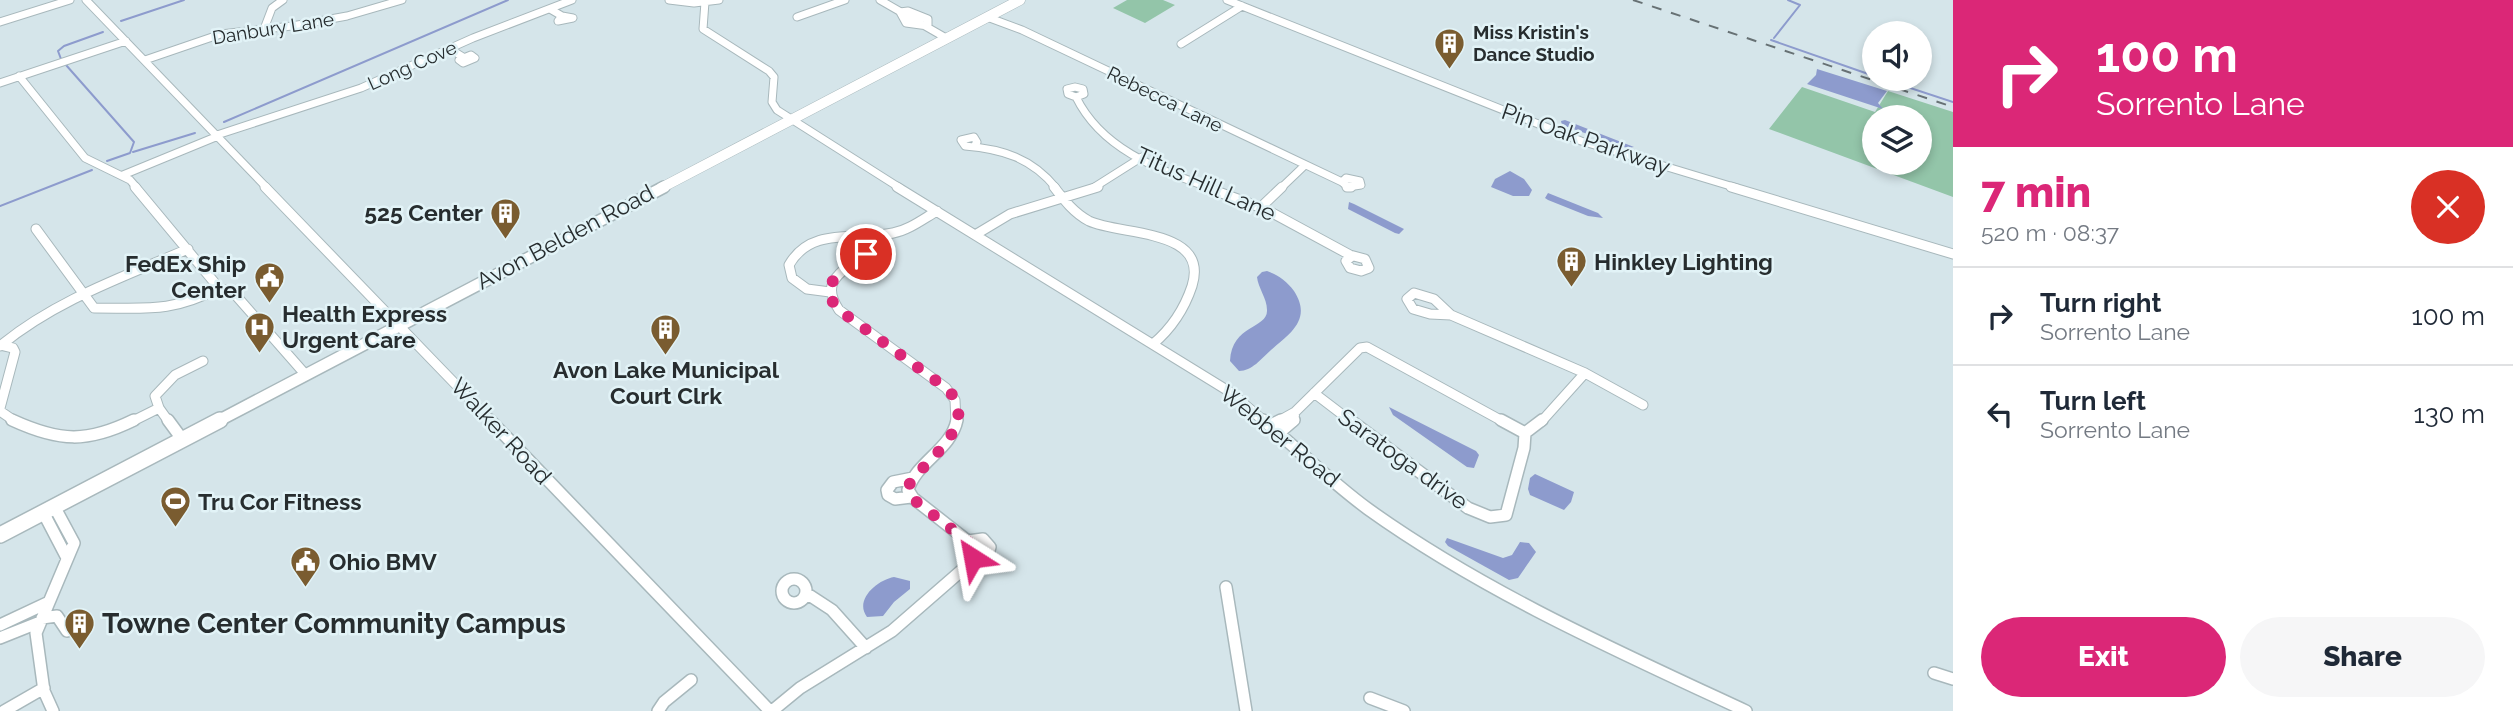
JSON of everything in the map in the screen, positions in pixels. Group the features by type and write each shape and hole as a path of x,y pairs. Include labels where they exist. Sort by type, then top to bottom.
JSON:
{"main road":[{"name":"Avon Belden Road","path":"0,535 1020,0"}],"street":[{"path":"0,22 70,0"},
{"name":"Walker Road","path":"86,0 768,710"},
{"path":"264,29 272,8 283,0"},
{"name":"Danbury Lane","path":"145,60 215,36 348,16 402,0"},
{"name":"Long Cove","path":"123,174 250,124 361,88 572,0"},
{"path":"669,0 719,0"},
{"path":"797,18 845,0"},
{"path":"880,0 900,12 921,15 928,19 930,27"},
{"name":"Pin Oak Parkway","path":"1227,0 1581,141 1953,254"},
{"path":"705,2 706,33 769,71 774,77 771,102 774,110 789,120"},
{"path":"1181,44 1242,6"},
{"path":"550,9 562,16"},
{"path":"900,12 906,23 930,27 949,37"},
{"name":"Rebecca Lane","path":"987,17 1022,30 1342,182"},
{"path":"0,83 126,41"},
{"path":"450,49 463,57"},
{"path":"19,76 85,158 123,174 219,288 236,293 305,374"},
{"name":"Titus Hill Lane","path":"1076,97 1083,116 1098,132 1183,178 1261,207 1326,239 1352,256"},
{"name":"Webber Road","path":"789,120 1230,392 1366,507 1455,565 1573,631 1746,711"},
{"path":"975,145 1004,151 1032,166 1045,176 1075,212 1087,220 1154,236 1180,248 1192,259 1196,271 1182,314 1172,328 1153,344"},
{"path":"975,235 1006,216 1097,187 1142,157"},
{"path":"1261,207 1304,166"},
{"path":"830,292 807,289 794,280 789,269 794,256 806,246 823,239 873,235 907,228 937,211"},
{"path":"36,229 94,308 170,308 192,302 219,288"},
{"path":"830,292 838,274 870,250 873,235"},
{"path":"0,345 32,320 188,250"},
{"path":"830,292 839,310 946,388 958,404 959,418 953,433 908,486 911,497 968,541 974,551 972,560"},
{"path":"1451,315 1586,373 1643,405"},
{"path":"0,345 13,348 15,352 0,409 45,433 76,440 93,436 159,408"},
{"path":"1275,429 1360,348 1367,347 1525,433 1535,428 1586,373"},
{"path":"182,439 159,408 155,396 166,382 203,361"},
{"name":"Saratoga drive","path":"1314,393 1468,508 1496,518 1506,515 1524,449 1525,433"},
{"path":"911,497 895,499 889,496 887,490 892,482 913,478"},
{"path":"48,509 67,558 41,620 36,643 44,688 53,711"},
{"path":"768,710 866,648 907,619 972,560 986,556 990,547 981,539 968,541"},
{"path":"1226,587 1245,711"},
{"path":"806,593 825,602 840,615 866,648"},
{"path":"0,625 49,603"},
{"path":"0,638 57,616 67,631"},
{"path":"1934,673 1953,679"},
{"path":"658,711 664,702 691,680"},
{"path":"4,711 44,688"},
{"path":"1370,698 1404,711"}],"green space":[{"path":"1127,0 1163,0 1175,5 1145,23 1113,8"},
{"path":"1802,87 1862,108 1862,163 1769,129"},
{"path":"1888,91 1931,105 1879,105"},
{"path":"1932,105 1953,112 1953,197 1893,175 1932,175"}],"water":[{"path":"1817,69 1862,83 1862,91 1887,91 1878,103 1880,105 1871,105 1807,84 1816,75"},
{"path":"1565,120 1634,147 1627,148 1562,125 1561,121"},
{"path":"1510,171 1524,179 1532,190 1529,196 1513,196 1491,187 1495,179"},
{"path":"1548,193 1598,213 1603,218 1588,216 1548,200 1545,198"},
{"path":"1349,202 1404,229 1399,234 1395,233 1348,209"},
{"path":"1267,271 1282,279 1294,291 1299,301 1300,317 1292,331 1260,361 1239,371 1230,361 1232,349 1243,334 1266,316 1267,306 1257,277"},
{"path":"1389,407 1476,451 1479,455 1474,468 1467,467 1393,415"},
{"path":"1535,474 1574,492 1571,502 1564,510 1530,495 1530,478"},
{"path":"1447,538 1503,558 1512,555 1520,542 1529,543 1536,552 1518,578 1509,580 1448,546 1445,542"},
{"path":"894,577 910,581 910,589 894,602 883,616 867,617 863,604 869,592 881,582"}],"waterway":[{"path":"121,21 184,0"},
{"path":"224,122 508,0"},
{"path":"1774,38 1800,5 1788,0"},
{"path":"61,59 58,51 64,46 103,32"},
{"path":"1771,40 1862,72"},
{"path":"66,65 134,142 130,153 107,161"},
{"path":"1920,91 1953,102"},
{"path":"133,152 195,133"},
{"path":"0,206 92,170"}],"railway":[{"path":"1633,0 1953,107"}],"place":[{"name":"Miss Kristin's Dance Studio","path":"1450,70"},
{"name":"525 Center","path":"506,240"},
{"name":"Hinkley Lighting","path":"1571,289"},
{"name":"FedEx Ship Center","path":"269,304"},
{"name":"Health Express Urgent Care","path":"259,354"},
{"name":"Avon Lake Municipal Court Clrk","path":"666,356"},
{"name":"Tru Cor Fitness","path":"175,529"},
{"name":"Ohio BMV","path":"306,589"},
{"name":"Towne Center Community Campus","path":"79,650"}],"route":[{"path":"866,254 835,277 830,289 831,297 839,310 950,391 956,399 959,414 956,428 911,480 908,489 914,500 971,544 973,558"}]}
